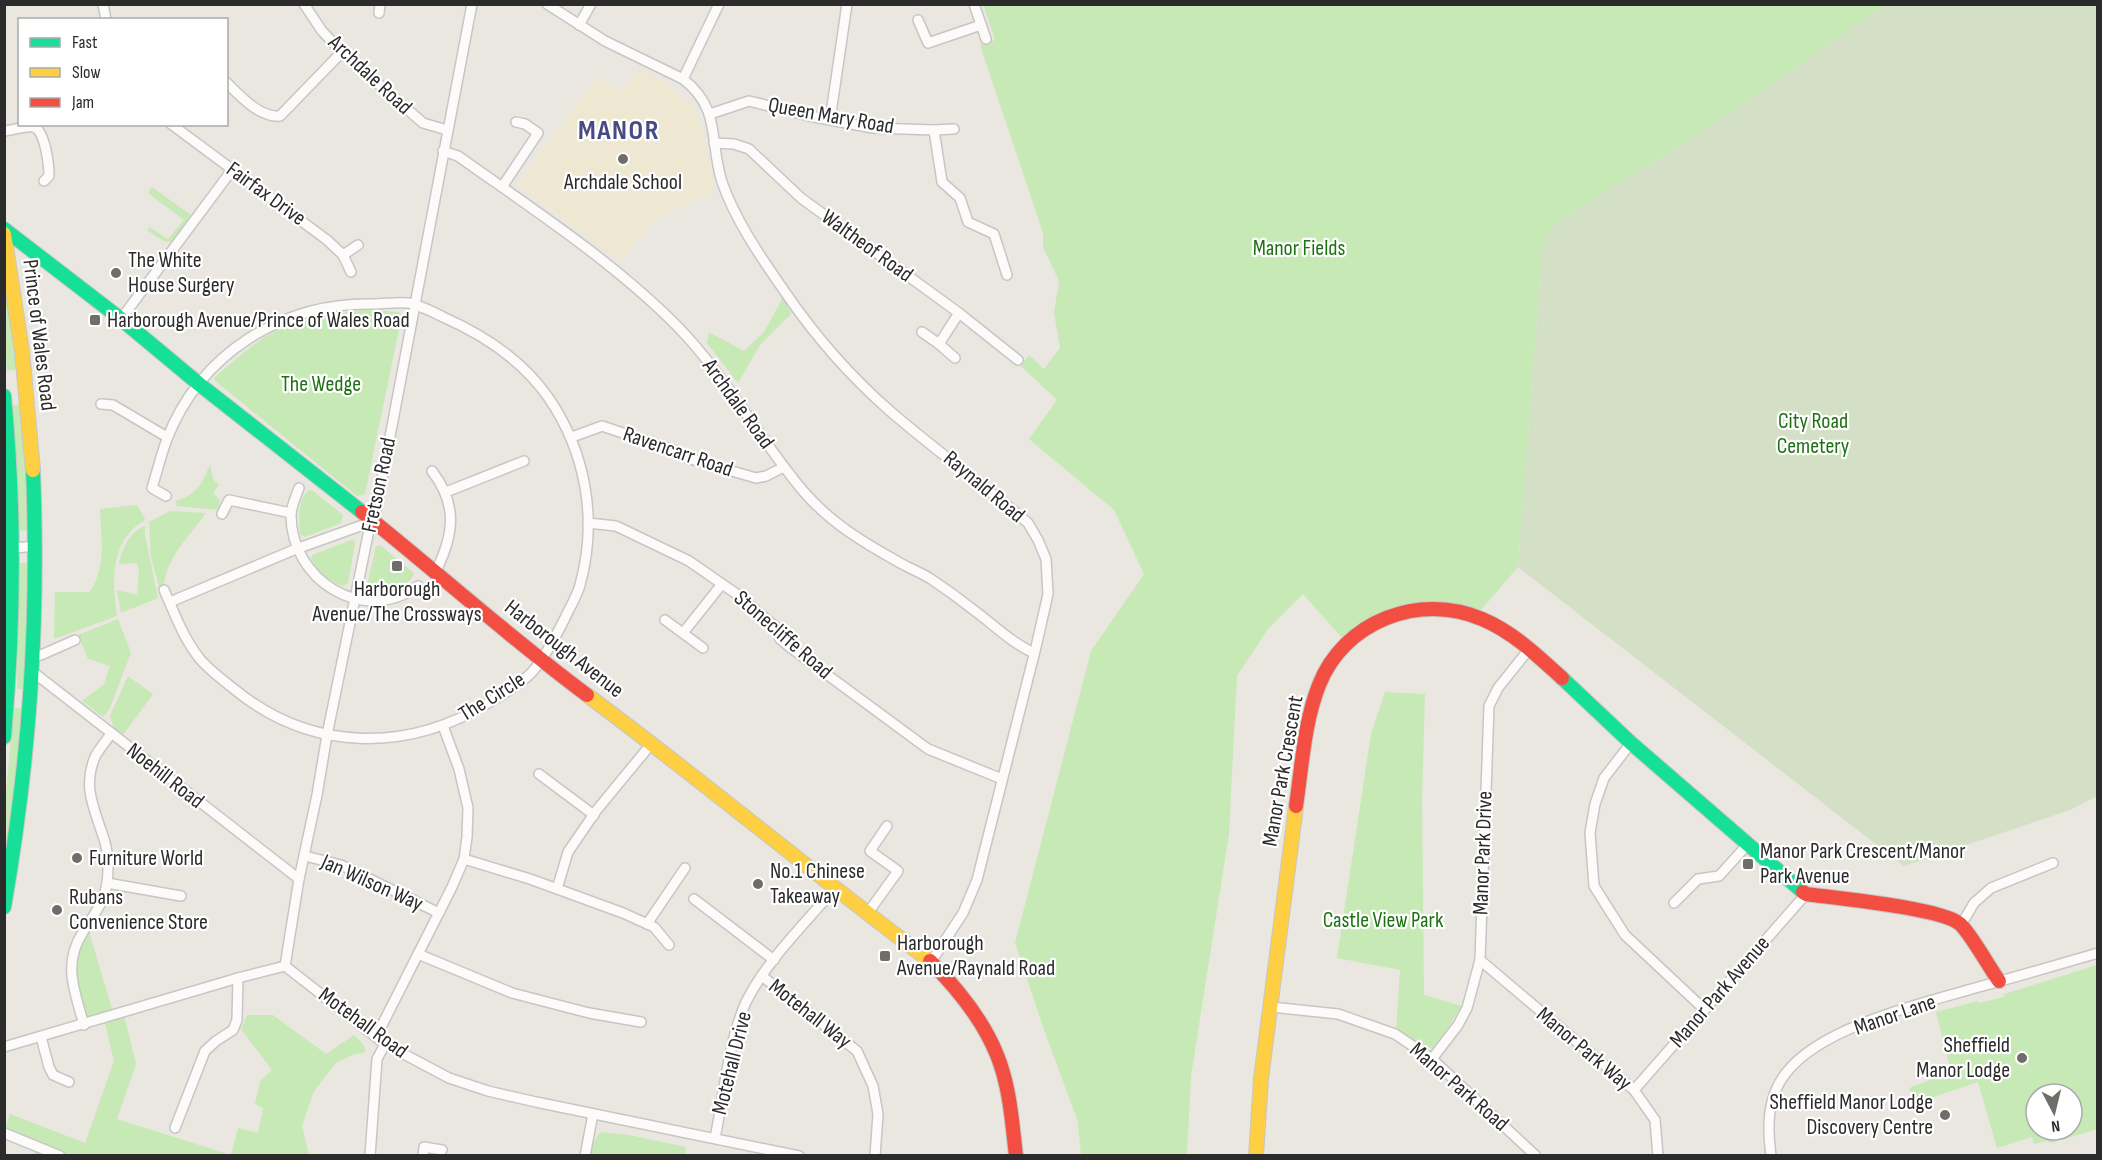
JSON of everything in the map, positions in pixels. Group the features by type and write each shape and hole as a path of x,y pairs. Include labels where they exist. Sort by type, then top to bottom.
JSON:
{"main road":[{"name":"Harborough Avenue","path":"4,229 374,521 540,660 652,743 834,889 931,962 972,1009 997,1055 1009,1098 1016,1155"},
{"name":"Prince of Wales Road","path":"4,234 15,293 26,386 33,460 36,546 31,705 21,799 4,907"},
{"path":"4,388 26,386"},
{"name":"Prince of Wales Road","path":"4,396 10,454 4,737"},
{"name":"Manor Park Crescent","path":"1256,1155 1261,1079 1307,728 1319,684 1336,656 1358,633 1381,619 1408,611 1444,608 1485,620 1530,648 1631,743 1806,894"},
{"path":"1806,894 1951,918 1961,925 1999,981"}],"street":[{"name":"Archdale Road","path":"304,4 322,31 342,52 423,123 447,130"},
{"name":"Fretson Road","path":"285,966 299,879 369,530 374,521 472,4"},
{"path":"547,4 605,41 683,79 719,4"},
{"path":"579,25 591,4"},
{"path":"830,120 847,4"},
{"path":"974,4 986,39"},
{"path":"918,20 928,44 981,25"},
{"path":"228,84 261,111 273,117 280,116 342,52"},
{"name":"Raynald Road","path":"683,79 700,95 710,114 722,181 729,200 758,253 812,331 890,410 1028,523 1042,550 1048,577 1045,609 977,880 963,913 931,962"},
{"name":"Queen Mary Road","path":"710,114 749,101 873,128 954,129"},
{"path":"502,187 538,133 525,124 516,122"},
{"name":"Fairfax Drive","path":"174,126 311,227 343,255 351,272"},
{"path":"4,131 32,127 41,132 49,169 49,176 44,180"},
{"path":"934,130 942,182 960,198 968,222 994,234 1007,275"},
{"name":"Waltheof Road","path":"714,143 734,144 749,150 801,198 959,313 1018,360"},
{"name":"Archdale Road","path":"443,151 458,156 502,187 642,292 678,327 727,386 784,467 811,500 839,526 929,578 1019,646 1034,653"},
{"path":"121,320 232,170"},
{"path":"343,255 358,245"},
{"name":"The Circle","path":"164,590 182,632 201,661 249,702 279,720 327,735 375,738 402,736 443,726 479,708 528,676 558,634 580,587 587,551 588,524 586,486 572,437 540,386 505,353 464,326 414,304 343,305 294,315 259,331 223,358 199,384 167,437 149,491 166,496"},
{"path":"939,344 959,313"},
{"path":"922,332 955,358"},
{"path":"100,404 113,405 167,437"},
{"name":"Ravencarr Road","path":"572,437 602,426 679,452 687,458 756,478 784,467"},
{"path":"446,492 524,461"},
{"path":"432,471 446,492 450,529 446,548 436,571"},
{"path":"299,488 291,513 296,549 324,585 355,599 369,602 408,594 418,586"},
{"path":"222,514 229,500 291,513"},
{"path":"170,602 296,549 374,521"},
{"name":"Stonecliffe Road","path":"588,524 616,526 689,561 738,595 777,627 780,639 791,648 928,749 1002,779"},
{"path":"9,549 36,546"},
{"path":"683,633 722,584"},
{"path":"665,620 703,648"},
{"path":"34,654 41,655 75,640"},
{"name":"Manor Park Drive","path":"1432,1059 1458,1025 1467,1008 1480,960 1489,706 1498,688 1530,648"},
{"name":"Noehill Road","path":"33,672 299,879"},
{"path":"375,1036 439,913 464,859 468,808 459,769 443,726"},
{"path":"84,1025 70,973 72,956 81,933 96,915 107,883 108,860 103,834 93,810 89,779 96,756 111,734"},
{"path":"557,889 568,852 594,815 652,743"},
{"path":"1631,743 1605,778 1595,804 1590,832 1594,886 1625,935 1704,1009"},
{"path":"539,774 594,815"},
{"path":"867,914 898,871 870,852 887,826"},
{"path":"1674,903 1698,879 1719,876 1748,844"},
{"name":"Jan Wilson Way","path":"305,856 341,865 439,913"},
{"path":"464,859 623,913 654,927 669,945"},
{"path":"1961,925 1974,903 1991,888 2053,863"},
{"path":"647,924 685,868"},
{"path":"107,883 181,896"},
{"name":"Motehall Drive","path":"715,1138 739,1025 746,1003 774,960 834,889"},
{"name":"Manor Park Avenue","path":"1634,1090 1806,894"},
{"path":"694,899 774,960"},
{"name":"Manor Lane","path":"1771,1155 1768,1131 1772,1099 1786,1072 1804,1054 1824,1042 1881,1017 2097,952"},
{"path":"418,954 512,993 641,1022"},
{"name":"Manor Park Way","path":"1480,960 1634,1090 1655,1120 1658,1155"},
{"path":"4,1047 285,966"},
{"name":"Motehall Road","path":"285,966 385,1044 449,1078 488,1091 799,1155"},
{"name":"Motehall Way","path":"762,976 857,1050 873,1086 879,1114 875,1155"},
{"path":"175,1128 205,1051 233,1030 237,1020 238,978"},
{"name":"Manor Park Road","path":"1271,1007 1338,1014 1395,1034 1432,1059 1536,1155"},
{"path":"41,1037 53,1075 69,1082"},
{"path":"370,1155 377,1059 385,1044"},
{"path":"585,1155 593,1114"},
{"path":"4,1133 60,1155"},
{"path":"423,1155 424,1147 442,1150"}],"shaded area":[{"name":"Archdale School","path":"638,70 662,80 694,107 703,132 715,192 658,217 621,261 517,185 596,78 621,91"}],"green space":[{"name":"Manor Fields","path":"983,4 1886,5 1710,126 1553,225 1542,250 1518,567 1480,611 1410,603 1343,639 1303,594 1268,629 1237,676 1229,834 1191,1076 1187,1155 1081,1155 1078,1122 1015,943 1091,651 1144,574 1114,510 1029,439 1057,400 1021,366 1029,355 1044,369 1060,348 1054,313 1059,281 1043,247 1043,233 980,45 995,40"},
{"name":"City Road Cemetery","path":"1886,5 2098,5 2097,796 2070,810 1904,866 1518,567 1542,250 1553,225 1710,126"},
{"path":"152,187 191,215 171,242 164,241 148,231 149,227 168,239 184,220 148,193"},
{"path":"9,291 19,369 7,371 4,350 4,292"},
{"path":"783,297 791,314 760,345 738,383 707,343 709,332 744,351 764,332"},
{"name":"The Wedge","path":"365,310 399,312 402,315 365,494 357,496 214,380 253,345 283,327 323,316"},
{"path":"24,404 30,530 19,531 12,405"},
{"path":"210,465 213,479 219,485 213,493 220,500 218,510 176,506 176,501 198,488"},
{"path":"309,490 343,515 341,523 305,537 300,534 300,510 302,499"},
{"path":"137,505 145,519 125,539 116,563 114,590 117,616 54,639 55,592 89,592 95,583 102,552 100,509"},
{"path":"170,511 206,513 174,556 164,585 159,586 151,558 149,522"},
{"path":"145,526 158,598 121,613 117,590 137,595 139,569 136,563 119,564 120,558 131,536"},
{"path":"352,540 355,544 348,583 343,586 324,575 311,558 312,555"},
{"path":"380,545 414,573 412,578 402,586 389,590 370,591 367,586 375,547"},
{"path":"19,563 31,563 28,690 17,689"},
{"path":"118,619 131,653 109,710 103,717 82,701 104,684 110,666 88,659 78,635"},
{"path":"128,676 153,694 123,735 114,728 110,716"},
{"name":"Castle View Park","path":"1385,692 1425,694 1422,798 1424,995 1462,1006 1434,1048 1423,1048 1396,1031 1400,970 1337,958 1371,734"},
{"path":"14,708 26,709 10,845 5,844 5,801"},
{"path":"87,925 113,1012 123,1010 136,1064 117,1119 231,1155 34,1155 40,1142 5,1129 10,1114 85,1143 114,1061 103,1015 84,1021 72,976 73,948"},
{"name":"Sheffield Manor Lodge","path":"2097,965 2097,1129 2084,1133 2084,1082 2024,1082 2024,1140 1997,1148 1978,1082 1916,1103 1909,1088 1951,1072 1936,1012 2004,997 2004,994"},
{"path":"247,1015 273,1015 326,1054 354,1035 364,1045 365,1052 352,1055 336,1063 314,1091 302,1126 309,1155 231,1155 238,1128 258,1133 263,1108 255,1104 260,1081 272,1070 241,1029"},
{"path":"600,1132 629,1135 686,1147 685,1155 585,1156"}],"traffic: fast":[{"path":"4,229 121,319 199,384 362,512"},
{"path":"4,396 10,481 12,566 10,652 4,737"},
{"path":"4,907 20,797 30,689 35,581 33,470"},
{"path":"1562,678 1631,743 1803,892"}],"traffic: slow":[{"path":"4,234 22,351 33,470"},
{"path":"587,695 930,961"},
{"path":"1256,1156 1261,1079 1296,806"}],"traffic: jam":[{"path":"362,512 587,695"},
{"path":"1296,806 1307,729 1319,685 1331,663 1346,644 1365,629 1387,618 1410,611 1434,609 1458,611 1482,619 1515,638 1562,678"},
{"path":"1803,892 1911,909 1949,918 1964,929 1999,981"},
{"path":"930,961 968,1005 997,1055 1008,1092 1016,1156"}],"place":[{"name":"Archdale School","path":"623,159"},
{"name":"The White House Surgery","path":"116,273"},
{"name":"Harborough Avenue/Prince of Wales Road","path":"95,320"},
{"name":"Harborough Avenue/The Crossways","path":"397,566"},
{"name":"Furniture World","path":"77,858"},
{"name":"Manor Park Crescent/Manor Park Avenue","path":"1748,864"},
{"name":"No.1 Chinese Takeaway","path":"758,884"},
{"name":"Rubans Convenience Store","path":"57,910"},
{"name":"Harborough Avenue/Raynald Road","path":"885,956"},
{"name":"Sheffield Manor Lodge","path":"2022,1058"},
{"name":"Sheffield Manor Lodge Discovery Centre","path":"1945,1115"}],"district":[{"name":"MANOR","path":"619,130"}]}
